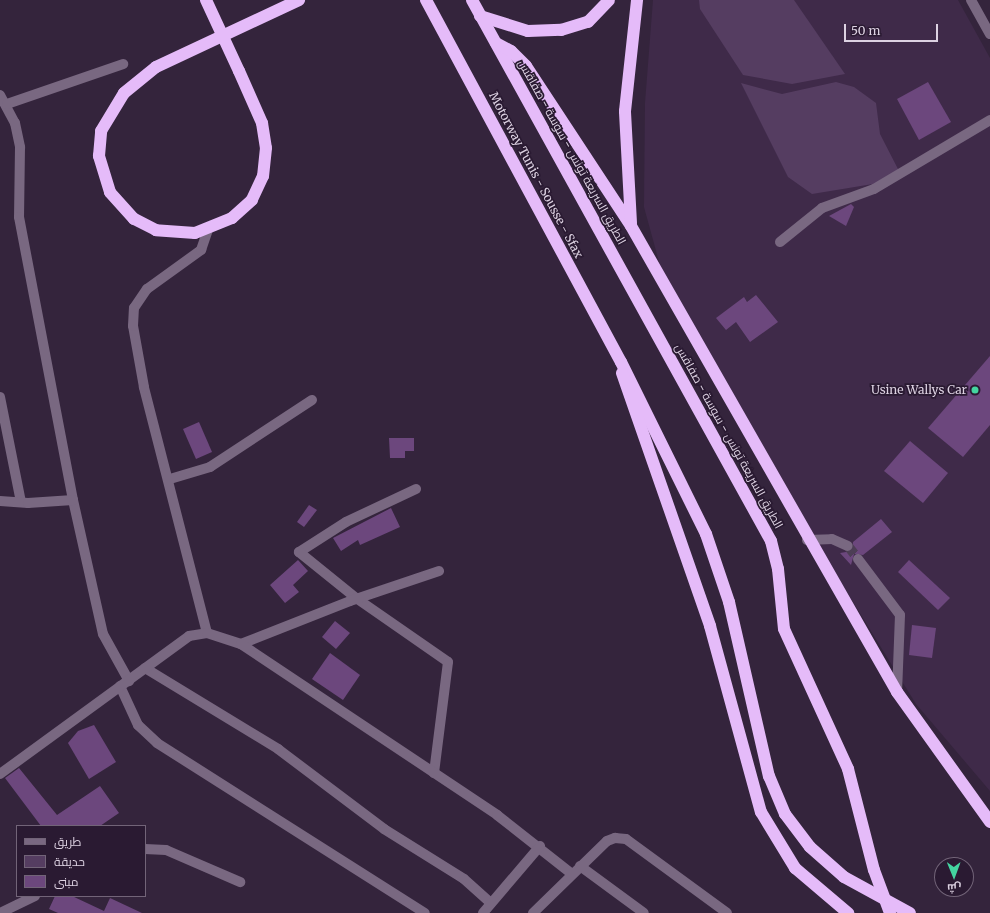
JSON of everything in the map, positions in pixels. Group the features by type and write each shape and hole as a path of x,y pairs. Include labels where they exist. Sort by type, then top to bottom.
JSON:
{"highway":[{"path":"206,0 239,71 262,123 266,148 263,176 259,189 242,210 208,230 182,234 156,230 124,211 110,192 101,169 101,131 119,99 144,74 299,0"},
{"name":"Motorway Tunis - Sousse - Sfax","path":"426,0 622,362 717,561 770,776 785,814 810,847 844,877 910,913"},
{"name":"الطريق السريعة تونس - سوسة - صفاقس","path":"472,0 771,541 778,569 784,629 848,769 874,870 890,913"},
{"path":"480,16 528,31 561,30 588,22 609,0"},
{"path":"631,226 624,142 637,0"},
{"path":"496,44 522,60 631,226 808,540 897,692 990,822"},
{"path":"622,362 628,397 710,626 761,812 795,868 848,913"}],"street":[{"path":"971,0 990,34"},
{"path":"7,104 123,64"},
{"path":"0,95 7,104 15,123 22,164 18,217 73,500 104,638 124,683 138,725 157,743 425,913"},
{"path":"780,242 822,208 874,189 990,120"},
{"path":"207,633 196,602 170,479 144,387 134,326 134,308 147,289 201,250 208,230"},
{"path":"0,397 21,502"},
{"path":"170,479 210,467 312,400"},
{"path":"416,489 346,522 299,552 356,598 448,662 434,773"},
{"path":"0,501 21,502 73,500"},
{"path":"808,540 832,539 848,546"},
{"path":"858,559 900,615 897,692"},
{"path":"241,644 356,598 438,571"},
{"path":"0,774 189,636 207,633 241,644 540,846 572,874"},
{"path":"145,668 278,749 384,829 464,879 491,903"},
{"path":"535,912 607,841 626,839 727,913"},
{"path":"483,913 540,846"},
{"path":"146,849 166,850 240,882"},
{"path":"580,866 644,913"},
{"path":"0,912 33,897"}],"shaded area":[{"path":"653,0 958,0 990,58 990,791 916,704 798,513 661,269 644,207 645,103"}],"green space":[{"path":"699,0 794,0 845,74 792,84 743,75 700,9"},
{"path":"836,82 854,87 876,103 880,134 899,171 885,182 812,194 788,177 741,83 782,94"}],"building":[{"path":"928,82 951,122 919,140 897,99"},
{"path":"851,204 854,207 846,226 829,216"},
{"path":"756,295 778,322 750,342 736,322 726,330 716,318 744,297 747,302"},
{"name":"Usine Wallys Car","path":"990,356 990,425 963,457 928,428"},
{"path":"199,422 212,452 196,459 183,429"},
{"path":"389,438 414,438 414,451 405,451 405,458 390,458"},
{"path":"910,441 948,473 923,503 884,471"},
{"path":"309,505 317,510 304,527 297,522"},
{"path":"391,508 400,527 360,545 358,540 341,551 333,538"},
{"path":"881,519 892,532 863,555 854,554 851,565 840,553 852,551 853,542"},
{"path":"298,560 308,571 293,585 299,592 285,603 270,585"},
{"path":"909,560 950,598 938,610 898,572"},
{"path":"335,621 350,633 336,649 322,637"},
{"path":"912,625 936,628 932,658 909,655"},
{"path":"330,653 360,675 343,700 312,679"},
{"path":"94,725 116,762 89,779 68,743 78,731"},
{"path":"19,768 57,815 100,786 119,813 101,825 40,825 5,778"},
{"path":"55,897 74,897 104,911 110,898 142,913 58,913 49,909"}],"tunnel":[{"path":"848,546 858,559"}],"place":[{"name":"Usine Wallys Car","path":"975,390"}]}
